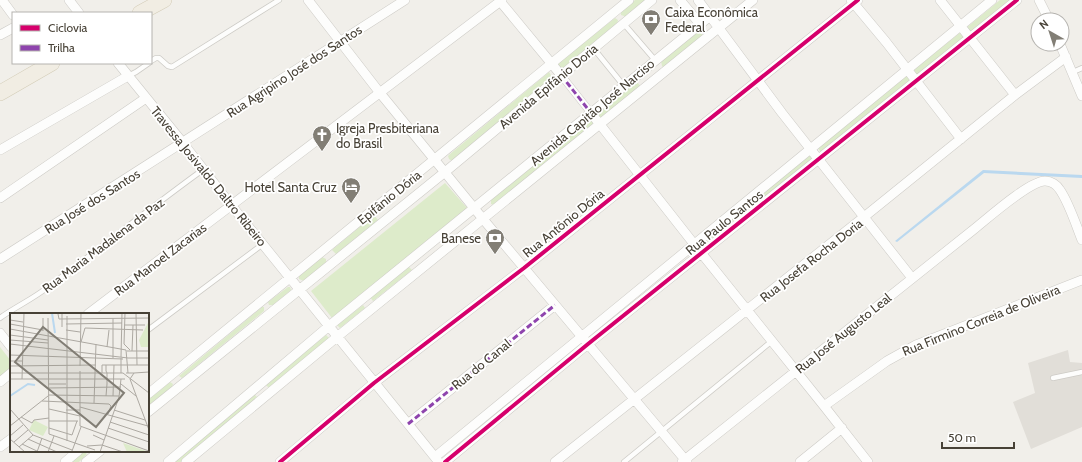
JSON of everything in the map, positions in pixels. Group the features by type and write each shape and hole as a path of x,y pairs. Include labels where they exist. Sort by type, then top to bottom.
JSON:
{"main road":[{"path":"142,12 164,0"},
{"path":"0,93 48,64"}],"street":[{"path":"2,0 12,14"},
{"path":"69,0 78,12"},
{"path":"308,0 380,93 483,219 685,461"},
{"name":"Rua Agripino José dos Santos","path":"183,143 405,0"},
{"path":"500,0 868,462"},
{"name":"Rua Manoel Zacarias","path":"89,313 380,93 500,0"},
{"name":"Epifânio Dória","path":"149,393 172,376 629,0"},
{"name":"Avenida Epifânio Doria","path":"445,172 652,0"},
{"path":"680,0 700,24"},
{"path":"698,0 718,29 810,149 912,278"},
{"name":"Avenida Capitão José Narciso","path":"186,462 337,337 601,125 753,0"},
{"path":"940,0 1015,95"},
{"name":"Rua Paulo Santos","path":"445,462 694,244 992,0"},
{"name":"Rua Paulo Santos","path":"437,460 585,340 701,253 819,160 1017,0"},
{"path":"1039,0 1044,12"},
{"path":"854,1 961,139"},
{"name":"Rua Antônio Dória","path":"280,462 374,383 524,268 758,81 854,1"},
{"path":"614,12 624,24"},
{"name":"Avenida Capitão José Narciso","path":"168,462 329,326 475,209 709,17"},
{"path":"0,35 12,29"},
{"path":"1064,52 1082,96"},
{"name":"Rua Josefa Rocha Doria","path":"556,462 1015,95 1066,57"},
{"path":"655,60 665,72"},
{"name":"Travessa Josivaldo Daltro Ribeiro","path":"119,64 437,460"},
{"path":"0,150 128,76"},
{"path":"0,198 146,98"},
{"name":"Rua José dos Santos","path":"0,259 183,143"},
{"name":"Epifânio Dória","path":"149,411 445,172"},
{"name":"Rua José Augusto Leal","path":"685,461 912,278 1029,187 1045,181 1056,185 1060,190 1082,240"},
{"path":"325,250 334,262"},
{"name":"Rua Firmino Correia de Oliveira","path":"824,406 886,361 916,344 1082,280"},
{"path":"363,299 372,309"},
{"path":"262,301 271,312"},
{"name":"Rua do Canal","path":"408,424 555,304"},
{"path":"1,336 10,346"},
{"path":"0,382 10,374"},
{"path":"172,376 179,386"},
{"path":"258,387 266,396"},
{"path":"800,462 842,428"},
{"path":"0,448 10,440"},
{"path":"64,462 77,452"},
{"path":"86,462 97,455"}],"lane":[{"path":"152,61 158,58 168,66 172,67 279,0"},
{"path":"624,24 655,60"},
{"path":"594,49 624,86"},
{"path":"128,76 147,64"},
{"path":"1073,72 1082,68"},
{"name":"Rua Maria Madalena da Paz","path":"0,318 48,287 204,169"},
{"path":"149,329 263,244"},
{"path":"624,462 772,341"},
{"path":"1053,378 1082,372"}],"shaded area":[{"path":"1068,350 1070,362 1082,363 1082,427 1031,449 1013,402 1035,393 1028,363"}],"green space":[{"path":"635,0 647,0 627,17 621,15 621,12"},
{"path":"1000,0 1013,0 971,34 966,28"},
{"path":"615,18 618,20 617,25 563,69 558,67 558,63"},
{"path":"962,31 967,38 916,78 911,72"},
{"path":"701,32 703,37 664,68 662,66 661,61 696,33"},
{"path":"549,72 552,77 455,160 452,161 449,159 448,156 450,154"},
{"path":"908,74 914,81 822,154 818,148"},
{"path":"637,82 642,88 602,121 596,114"},
{"path":"588,120 591,120 594,123 494,205 491,204 491,199"},
{"path":"814,151 819,157 702,248 699,243"},
{"path":"445,183 468,209 332,318 311,291"},
{"path":"374,215 378,220 336,254 332,250"},
{"path":"322,257 326,259 326,263 304,281 299,279 299,276"},
{"path":"408,266 412,270 373,301 370,297"},
{"path":"290,287 291,290 273,305 269,305 268,302"},
{"path":"363,305 365,308 340,328 337,325"},
{"path":"262,307 264,307 264,311 182,378 179,376"},
{"path":"326,335 329,338 269,388 265,384"},
{"path":"0,347 10,360 10,372 0,379"},
{"path":"170,382 173,384 172,387 149,405 149,399"},
{"path":"254,394 258,398 181,462 173,462"},
{"path":"84,452 87,454 79,462 71,462"}],"water":[{"path":"983,170 1082,175 1082,178 984,173 897,242 895,241"}],"marked path":[{"path":"561,75 591,113"},
{"path":"408,424 555,305"}],"cycle path":[{"path":"280,462 374,383 524,268 858,0"},
{"path":"445,462 588,344 1017,0"}],"place":[{"name":"Caixa Econômica Federal","path":"651,36"},
{"name":"Igreja Presbiteriana do Brasil","path":"322,152"},
{"name":"Hotel Santa Cruz","path":"351,204"},
{"name":"Banese","path":"495,255"}]}
